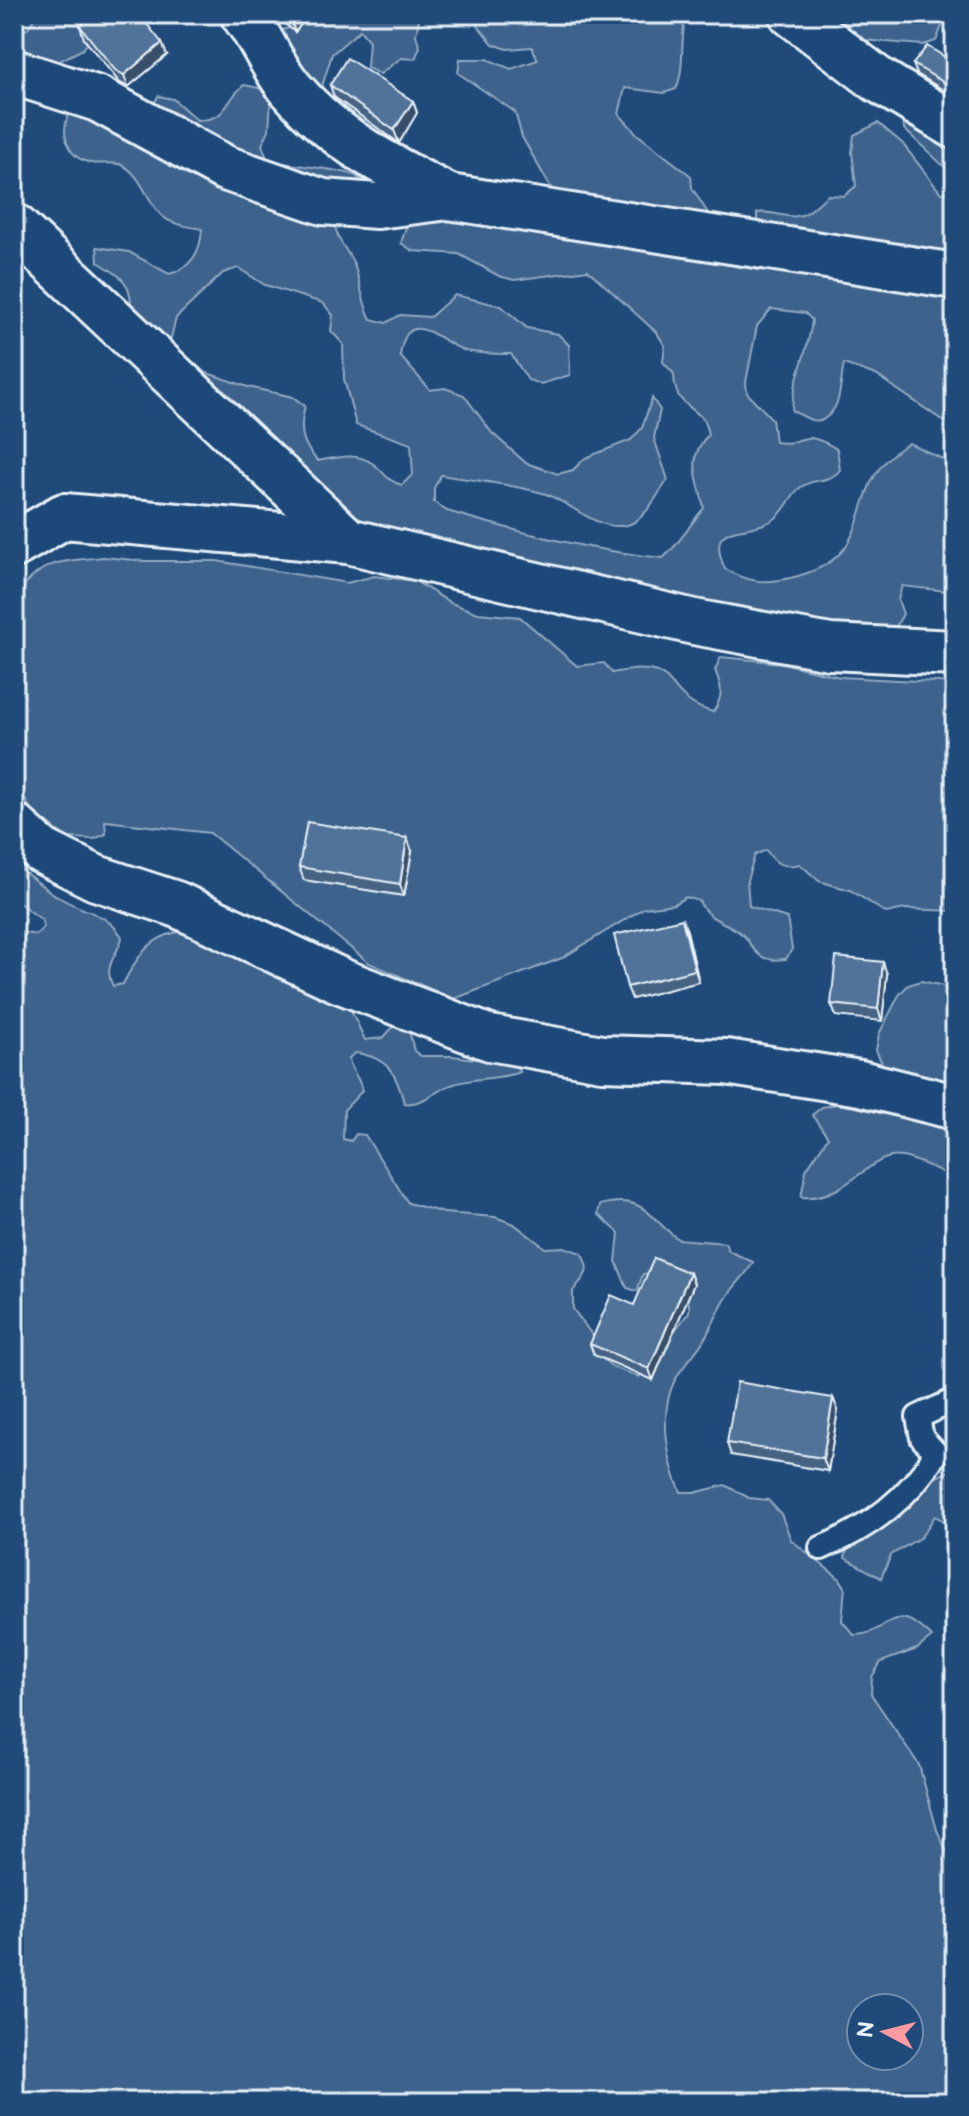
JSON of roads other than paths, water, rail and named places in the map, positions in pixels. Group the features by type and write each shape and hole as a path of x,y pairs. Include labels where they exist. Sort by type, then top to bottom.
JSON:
{"street":[{"path":"243,14 290,89 330,129 389,167 449,197"},
{"path":"792,14 877,79 955,126"},
{"path":"14,72 98,99 225,168 323,202 377,206 449,197 955,276"},
{"path":"14,226 348,541"},
{"path":"14,545 64,516 348,541 694,622 830,647 955,653"},
{"path":"14,826 42,851 96,878 176,904 341,981 490,1038 602,1058 726,1062 860,1083 955,1107"}],"lane":[{"path":"821,1548 847,1537 891,1510 919,1481 936,1453 922,1438 918,1417 955,1400"}]}
